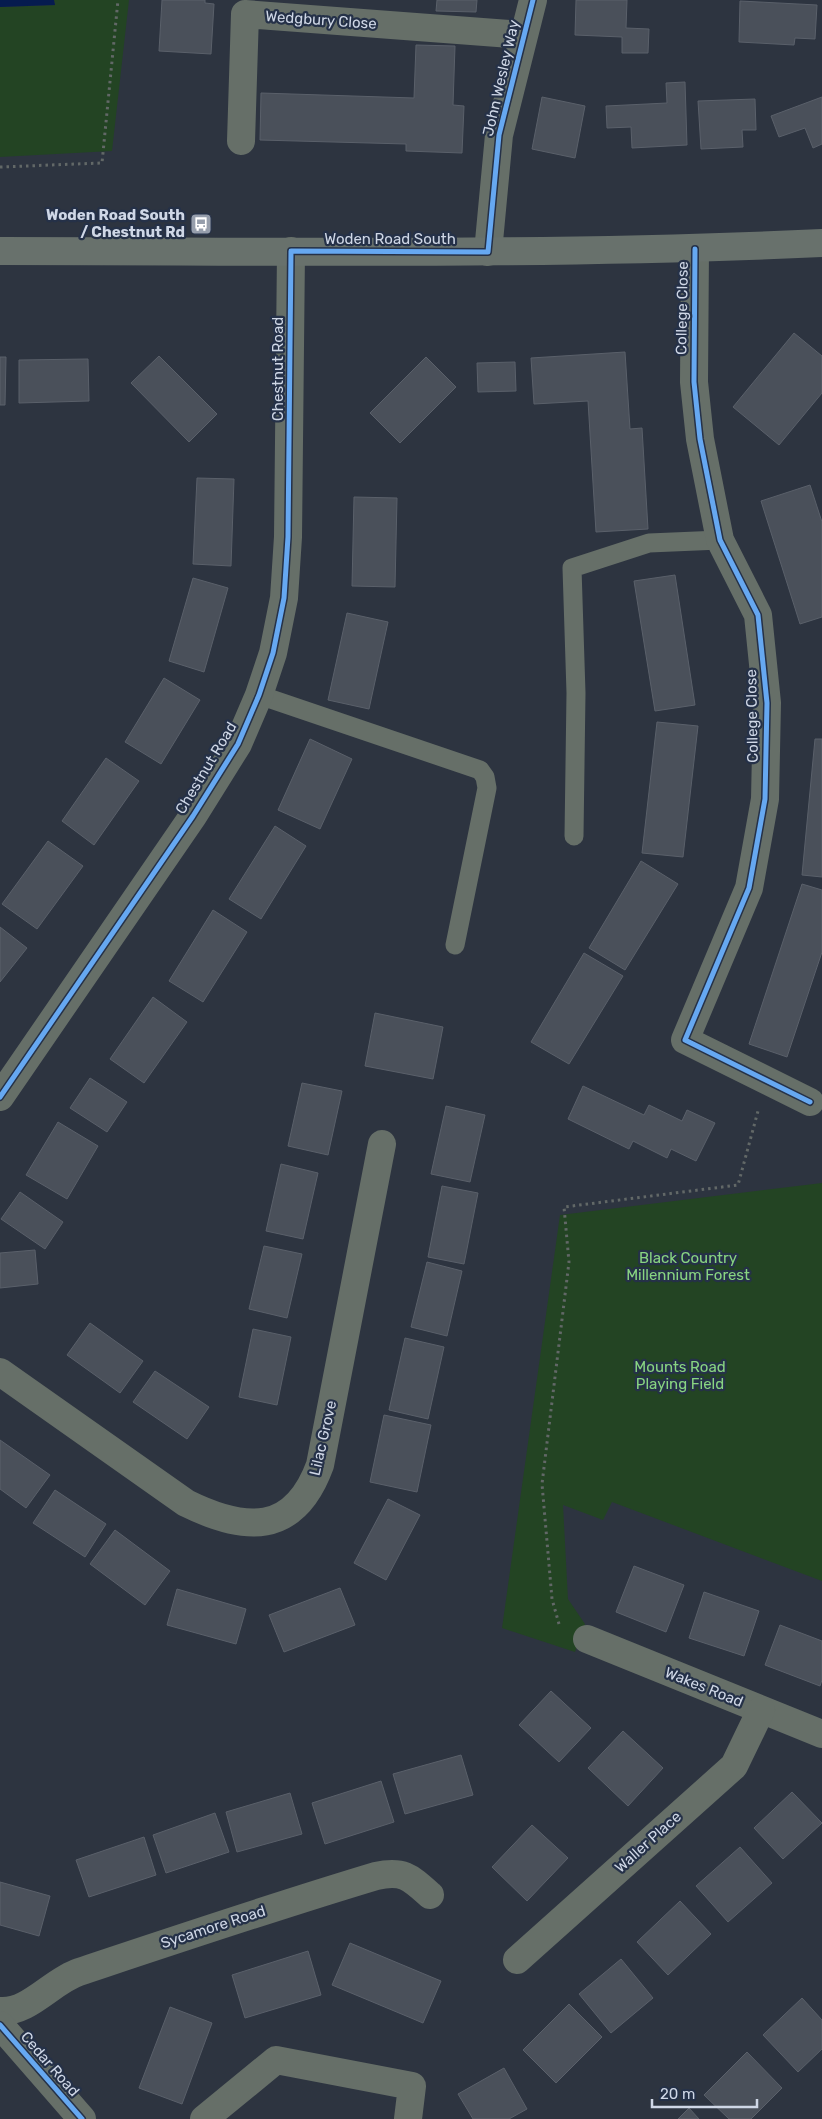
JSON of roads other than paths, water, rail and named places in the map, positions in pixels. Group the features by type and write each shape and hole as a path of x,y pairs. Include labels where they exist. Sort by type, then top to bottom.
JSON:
{"street":[{"name":"John Wesley Way","path":"488,252 499,135 533,0"},
{"name":"Wedgbury Close","path":"241,141 245,14 523,34"},
{"name":"Woden Road South","path":"0,251 488,252 696,249 822,243"},
{"name":"College Close","path":"696,249 694,382 700,439 720,540 758,615 767,703 765,798 749,888 685,1040 766,1082 810,1102"},
{"name":"Chestnut Road","path":"0,1097 193,816 238,744 259,695 273,653 284,598 288,537 292,251"},
{"name":"Lilac Grove","path":"0,1372 193,1506 213,1516 241,1522 268,1522 288,1512 302,1500 313,1483 320,1465 382,1144"},
{"name":"Wakes Road","path":"587,1639 822,1734"},
{"name":"Waller Place","path":"517,1960 734,1766 761,1710"},
{"name":"Sycamore Road","path":"0,2011 13,2012 49,1987 75,1973 267,1909 376,1876 391,1872 410,1876 430,1895"},
{"name":"Cedar Road","path":"0,2025 82,2119"},
{"path":"204,2119 276,2060 412,2086 408,2119"}],"lane":[{"path":"574,836 576,693 572,568 649,543 720,540"},
{"path":"259,695 480,770 486,777 487,788 455,944"}],"water":[{"path":"0,0 54,0 55,5 0,7"}],"place":[{"name":"Woden Road South / Chestnut Rd","path":"201,224"}],"park label":[{"name":"Black Country Millennium Forest","path":"688,1266"},
{"name":"Mounts Road Playing Field","path":"680,1376"}]}
